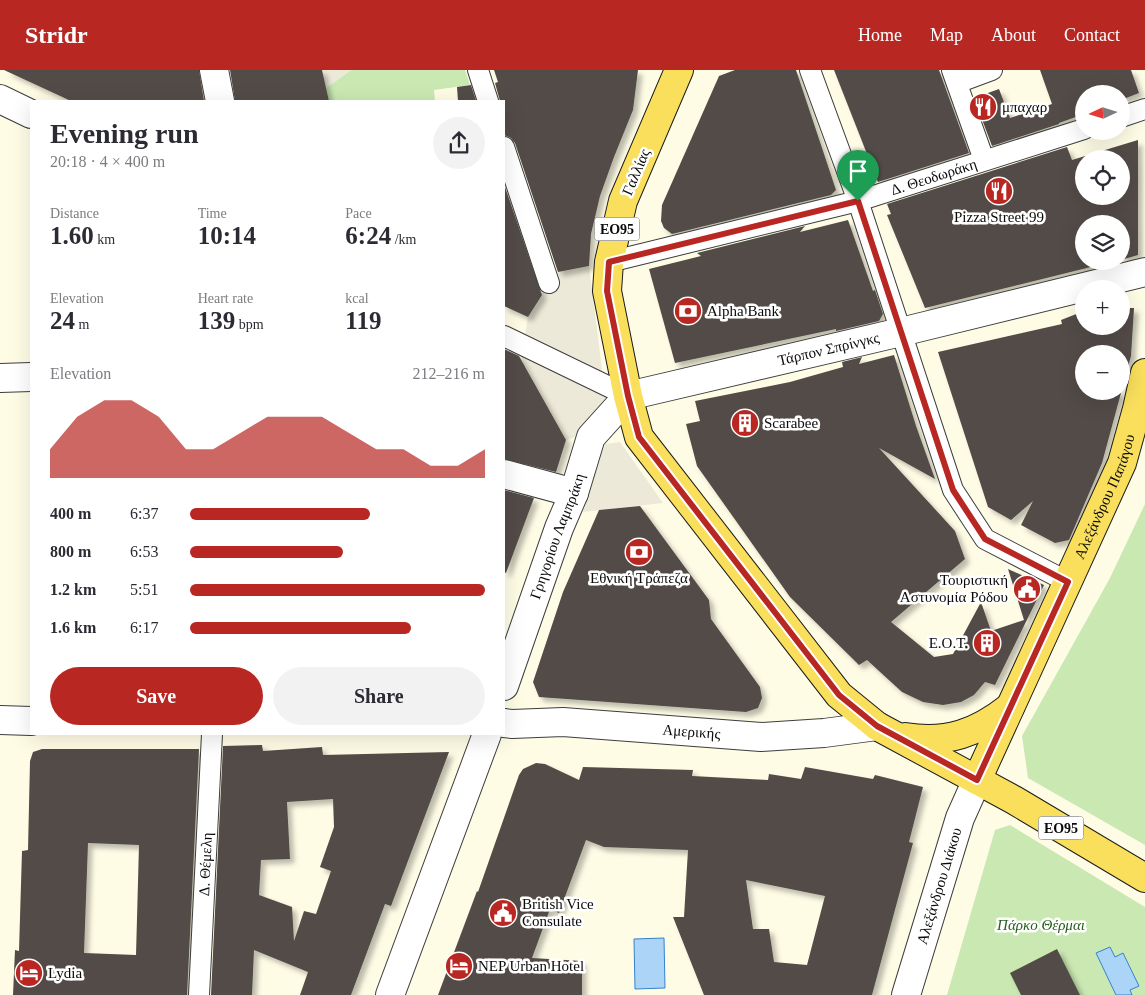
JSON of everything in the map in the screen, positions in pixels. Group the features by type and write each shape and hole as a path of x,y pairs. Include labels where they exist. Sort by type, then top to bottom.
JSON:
{"main road":[{"name":"Γαλλίας","path":"628,396 607,291 609,262 623,201 679,70"},
{"name":"Αλεξάνδρου Παπάγου","path":"977,780 1122,463 1145,373"},
{"name":"ΕΟ95","path":"628,396 639,437 839,695 887,731 977,780 1145,878"},
{"path":"887,731 921,740 945,739 968,733 991,722 1010,707"}],"street":[{"path":"214,70 220,100"},
{"path":"478,70 488,100"},
{"path":"810,70 858,201 953,490 985,539 1068,582"},
{"path":"984,160 955,76 992,70"},
{"path":"0,99 30,114"},
{"path":"1130,114 1145,109"},
{"name":"Δ. Θεοδωράκη","path":"609,262 858,201 1075,132"},
{"path":"505,150 549,283"},
{"name":"Τάρπον Σπρίνγκς","path":"628,396 1145,272"},
{"path":"505,336 628,396"},
{"path":"0,378 30,377"},
{"name":"Γρηγορίου Λαμπράκη","path":"505,683 592,438 628,396"},
{"path":"505,474 574,493"},
{"path":"0,720 30,721"},
{"name":"Αμερικής","path":"505,723 563,722 761,737 887,731"},
{"name":"Δ. Θέμελη","path":"198,995 212,735"},
{"path":"390,995 487,735"},
{"name":"Αλεξάνδρου Διάκου","path":"906,995 960,818 977,780"}],"green space":[{"path":"351,70 465,70 470,85 434,90 435,100 329,100 326,88"},
{"path":"1145,504 1145,845 1028,778 1022,736 1110,578"},
{"name":"Πάρκο Θέρμαι","path":"1010,825 1145,907 1145,995 947,995 995,830"}],"shaded area":[{"path":"322,70 351,70 326,88"},
{"path":"589,266 606,401 575,437 566,440 521,359 528,317 549,283 558,272"},
{"path":"620,442 663,503 583,512 605,444"}],"water":[{"path":"664,938 665,988 635,989 634,939"},
{"path":"1110,947 1115,957 1123,953 1139,986 1130,990 1132,995 1116,995 1096,953"}],"building":[{"path":"4,70 199,70 204,100 69,100"},
{"path":"230,70 322,70 329,100 235,100"},
{"path":"494,70 638,70 633,110 600,196 591,234 589,266 558,272 515,143 511,138 505,135 505,100 500,100 495,83 498,82"},
{"path":"735,70 796,70 836,190 831,195 672,234 664,228 661,221 662,205 719,76"},
{"path":"834,70 939,70 969,153 878,182"},
{"path":"1040,70 1131,70 1139,93 1130,96 1130,85 1075,85 1075,117 992,146 974,98 999,89 1010,118 1052,104"},
{"path":"471,85 476,100 458,100 457,87"},
{"path":"1138,140 1138,255 1130,257 1130,215 1075,215 1075,270 1079,270 925,308 887,215 891,214 887,204 1067,147 1072,160 1075,159 1075,205 1130,205 1130,150 1105,150"},
{"path":"505,187 542,295 528,317 505,306"},
{"path":"848,220 883,314 879,321 675,363 649,269 701,256 697,253 805,226 800,232"},
{"path":"1130,308 1134,308 1130,360 1130,345 1075,345 1075,400 1119,400 1102,463 1069,540 1055,543 1021,525 1033,501 1011,520 988,507 938,352 1062,324 1061,320 1075,315 1075,335 1130,335"},
{"path":"505,349 519,356 566,440 556,472 505,459"},
{"path":"894,355 935,479 879,448 955,531 965,559 891,622 934,657 953,654 981,602 991,631 1024,620 1008,569 1044,585 995,685 985,682 974,695 961,702 943,705 923,702 902,692 867,660 859,665 790,597 697,466 686,424 700,421 695,401 790,382 843,367 842,362 862,357 859,364"},
{"path":"505,490 534,498 505,572"},
{"path":"640,506 709,600 711,619 760,687 762,698 758,708 746,712 539,697 533,682 563,592 599,510"},
{"path":"262,745 263,751 322,747 323,755 449,752 391,906 385,904 351,995 300,995 308,972 254,950 252,995 211,995 223,746","holes":["333,799 334,827 320,867 331,871 316,914 304,911 294,941 292,907 259,895 261,860 290,859 287,802"]},
{"path":"42,749 199,749 187,995 13,995 15,950 19,951 22,851 28,850 30,761 33,752","holes":["88,843 139,845 136,955 84,953"]},
{"path":"536,763 545,764 579,780 583,767 693,770 692,776 768,780 769,774 801,779 805,767 873,779 875,775 923,787 909,842 913,843 872,995 704,995 673,917 684,917 688,850 604,847 586,840 559,913 550,909 532,958 582,961 582,995 438,995 478,892 519,775 523,769","holes":["746,880 825,896 807,965 774,962 769,929 753,929"]},
{"path":"1057,949 1080,995 1021,995 1010,973"}],"place":[{"name":"μπαχαρ","path":"983,107"},
{"name":"Pizza Street 99","path":"999,191"},
{"name":"Alpha Bank","path":"688,311"},
{"name":"Scarabee","path":"745,423"},
{"name":"Εθνική Τράπεζα","path":"639,552"},
{"name":"Τουριστική Αστυνομία Ρόδου","path":"1027,589"},
{"name":"Ε.Ο.Τ.","path":"987,643"},
{"name":"British Vice Consulate","path":"503,913"},
{"name":"NEP Urban Hotel","path":"459,966"},
{"name":"Lydia","path":"29,973"}],"route":[{"path":"858,201 953,490 985,539 1068,582 977,780 877,726 839,695 639,437 628,396 607,291 609,262 858,201"}]}
